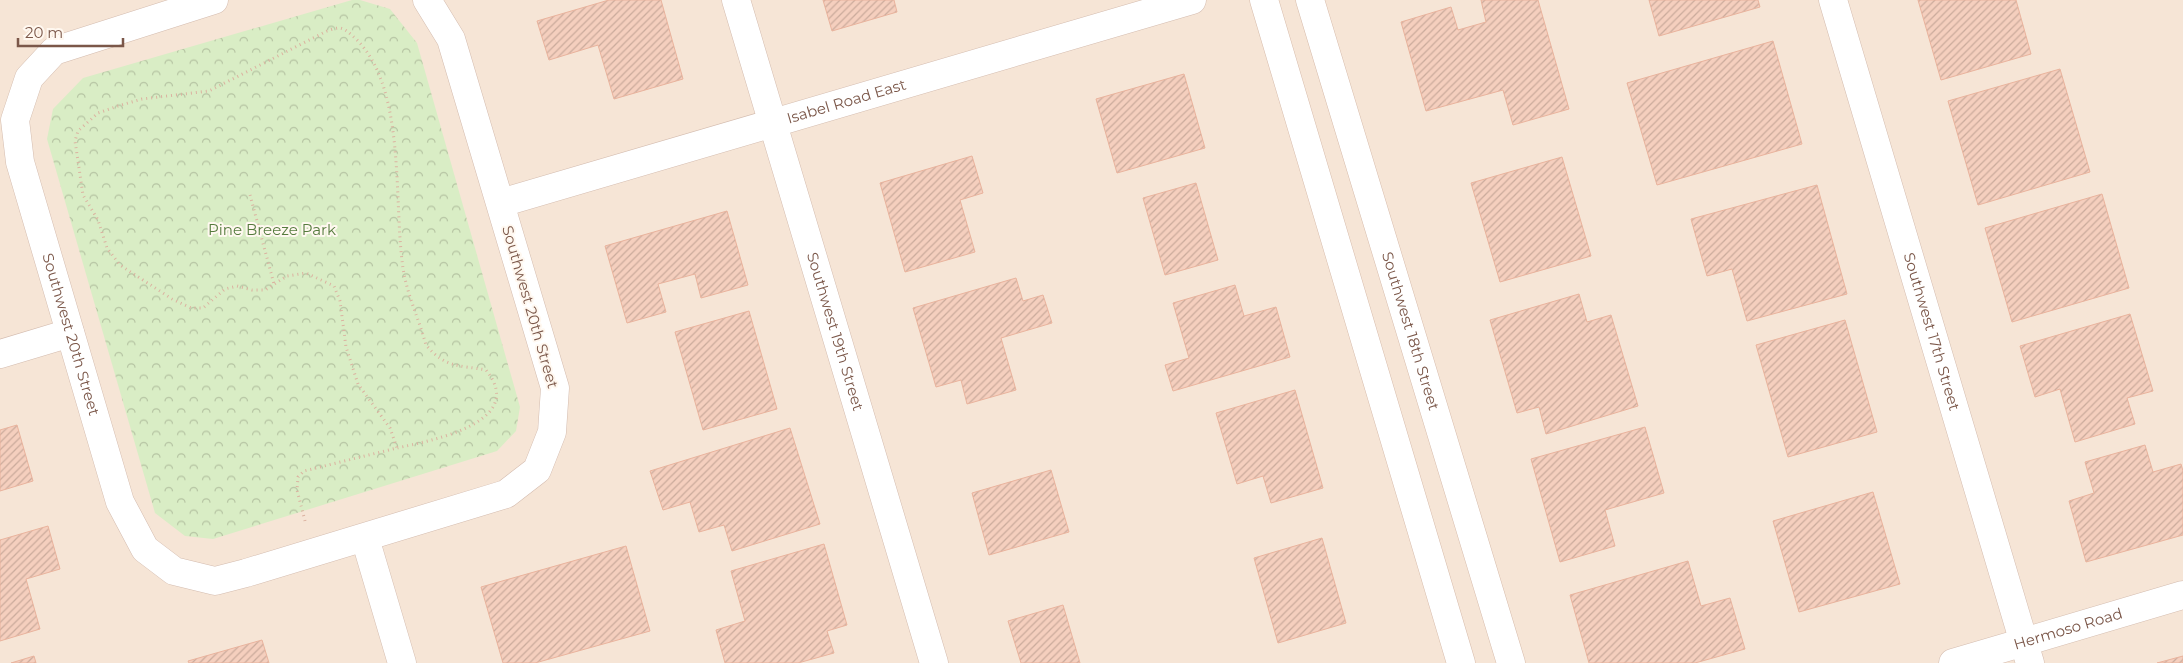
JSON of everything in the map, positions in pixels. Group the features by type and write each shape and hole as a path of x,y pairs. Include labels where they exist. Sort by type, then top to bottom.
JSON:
{"street":[{"name":"Southwest 20th Street","path":"208,1 54,51 29,78 15,120 20,162 120,502 145,549 174,571 215,581 366,538 506,494 537,470 552,432 555,388 451,39 427,0"},
{"name":"Southwest 19th Street","path":"736,0 934,663"},
{"name":"Isabel Road East","path":"501,203 1192,0"},
{"path":"1264,0 1461,663"},
{"name":"Southwest 18th Street","path":"1310,0 1511,663"},
{"name":"Southwest 17th Street","path":"1833,0 2027,652"},
{"path":"0,354 70,333"},
{"path":"366,538 402,663"},
{"name":"Hermoso Road","path":"1953,663 2027,652 2183,595"}],"path":[{"path":"313,553 297,490 298,477 304,471 452,436 471,427 486,415 494,403 497,392 494,379 486,370 461,368 447,363 434,354 426,344 403,271 399,239 392,125 387,98 370,58 362,44 347,31 338,28 325,32 209,91 142,99 98,113 78,131 75,141 83,195 98,220 107,248 120,265 172,298 191,308 203,308 225,289 237,286 252,290 265,290 287,276 306,273 334,286 340,301 346,347 358,384 390,428 397,448"},
{"path":"250,195 274,284"}],"shaded area":[{"path":"0,0 2183,0 2183,663 0,663"}],"green space":[{"name":"Pine Breeze Park","path":"352,0 360,0 390,9 417,43 520,407 516,431 497,451 213,539 185,536 155,513 47,139 53,109 83,78"}],"building":[{"path":"609,0 661,0 683,79 614,99 598,45 549,60 537,21"},
{"path":"823,0 894,0 897,12 832,31"},
{"path":"1481,0 1538,0 1569,109 1513,125 1503,90 1426,111 1401,22 1451,7 1458,30 1486,22"},
{"path":"1649,0 1758,0 1760,7 1659,36"},
{"path":"1918,0 2016,0 2031,54 1941,80"},
{"path":"1773,41 1802,144 1657,185 1627,83"},
{"path":"2060,69 2090,172 1978,205 1948,101"},
{"path":"1184,74 1205,148 1117,173 1096,99"},
{"path":"972,156 983,193 960,200 975,252 905,272 880,183"},
{"path":"1562,157 1591,256 1500,282 1471,183"},
{"path":"1196,183 1218,260 1165,275 1143,198"},
{"path":"1817,185 1847,294 1747,321 1732,269 1707,276 1691,219"},
{"path":"2102,194 2129,288 2012,322 1985,228"},
{"path":"727,211 748,285 701,298 695,274 658,284 666,312 627,323 605,246"},
{"path":"1016,278 1023,301 1043,295 1052,323 1001,338 1016,390 967,404 961,380 936,387 913,308"},
{"path":"1235,285 1244,316 1276,307 1290,357 1173,391 1165,365 1189,358 1173,303"},
{"path":"1579,294 1587,322 1611,315 1638,406 1546,434 1539,407 1517,413 1490,320"},
{"path":"749,311 777,409 703,430 675,332"},
{"path":"2130,314 2153,391 2127,398 2135,424 2075,442 2060,389 2035,397 2020,346"},
{"path":"1845,320 1877,432 1788,457 1756,345"},
{"path":"1295,390 1323,488 1271,503 1263,476 1237,484 1216,413"},
{"path":"17,425 33,481 0,491 0,430"},
{"path":"1645,427 1664,493 1605,510 1615,546 1560,562 1531,459"},
{"path":"790,428 820,524 732,551 724,525 699,532 690,502 663,510 650,471"},
{"path":"2145,445 2153,472 2181,464 2183,471 2183,535 2086,562 2069,501 2094,493 2085,462"},
{"path":"1051,470 1069,532 989,555 972,493"},
{"path":"1873,492 1900,584 1799,612 1773,521"},
{"path":"48,526 60,569 26,579 40,629 0,641 0,540"},
{"path":"1322,538 1346,623 1278,643 1254,558"},
{"path":"824,544 847,625 827,631 834,653 798,663 725,663 716,630 745,621 731,571"},
{"path":"626,546 650,631 535,663 503,663 481,587"},
{"path":"1688,561 1701,606 1730,598 1745,649 1695,663 1589,663 1570,595"},
{"path":"1063,605 1080,663 1021,663 1008,621"},
{"path":"262,640 269,663 189,663 188,661"},
{"path":"34,656 36,663 11,663"},
{"path":"2183,656 2183,663 2157,663"}]}
